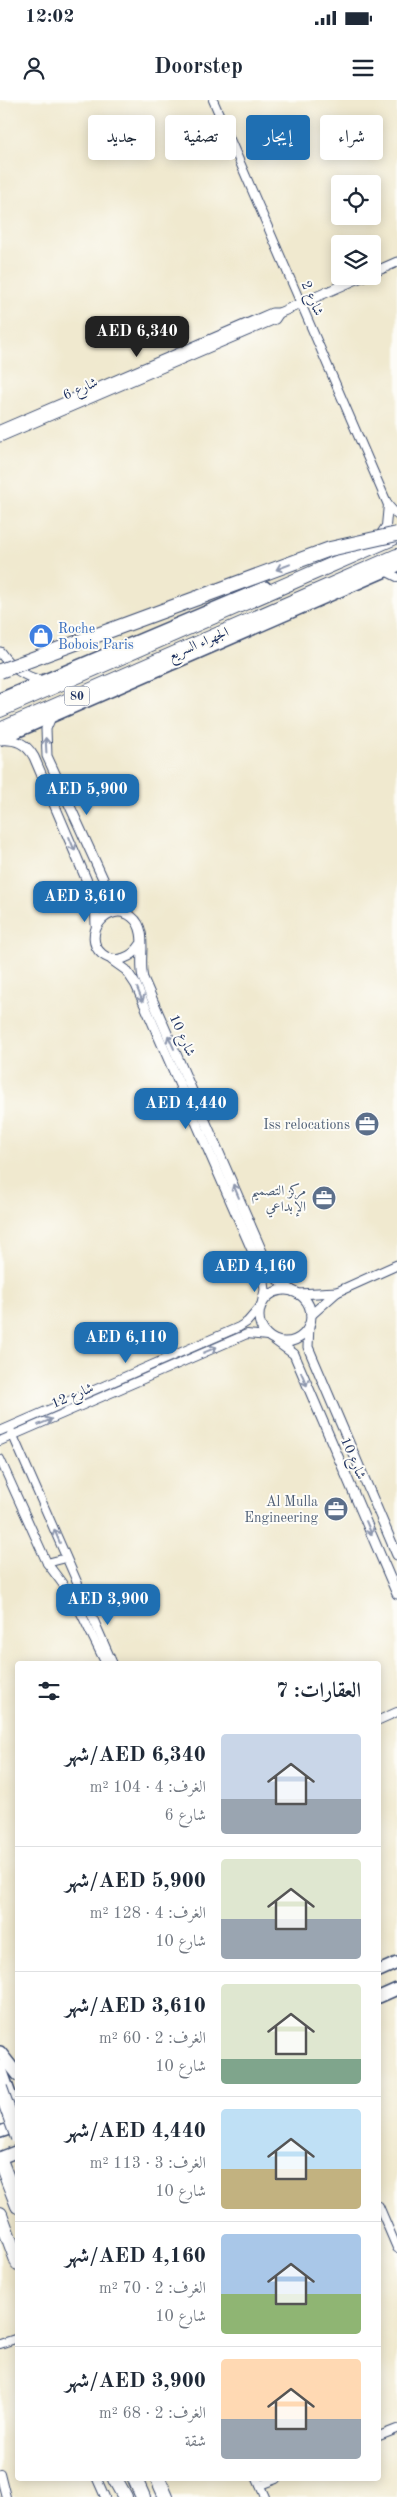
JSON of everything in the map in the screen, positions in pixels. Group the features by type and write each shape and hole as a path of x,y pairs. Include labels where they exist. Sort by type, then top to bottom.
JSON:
{"highway":[{"path":"0,671 330,549 368,539 397,535"},
{"name":"الجهراء السريع","path":"0,710 397,535"},
{"name":"الجهراء السريع","path":"0,730 397,556"},
{"path":"0,2088 15,2130"},
{"path":"0,2159 15,2198"},
{"path":"0,2214 15,2255"},
{"path":"0,2231 15,2256"},
{"path":"116,2481 126,2497"},
{"path":"136,2481 143,2497"},
{"path":"159,2481 166,2497"},
{"path":"169,2481 175,2497"}],"main road":[{"name":"الجهراء السريع","path":"0,699 397,530"},
{"name":"الجهراء السريع","path":"0,740 397,566"},
{"path":"381,1970 397,1963"},
{"path":"381,1979 397,1972"},
{"path":"381,1996 397,1989"},
{"path":"0,2052 15,2071"},
{"path":"0,2066 15,2108"},
{"path":"0,2132 15,2127"},
{"path":"0,2159 15,2152"}],"street":[{"name":"شارع 2","path":"214,100 388,506 397,515"},
{"path":"381,269 397,262"},
{"name":"شارع 6","path":"0,430 272,313 279,313 344,285"},
{"name":"شارع 6","path":"0,437 275,320 279,313"},
{"path":"376,540 386,526 388,506"},
{"path":"385,572 397,577"},
{"path":"0,652 6,661 19,672 43,681"},
{"path":"0,740 21,743 29,749 34,757 95,900 94,940 97,947 110,958 119,960 128,957 141,944 140,927 136,920 126,913 110,894 47,756 46,729 51,717"},
{"path":"95,928 100,920 108,914 126,913"},
{"name":"شارع 10","path":"141,944 143,978 219,1162 263,1275 265,1290 261,1305"},
{"name":"شارع 10","path":"110,958 126,970 136,985 270,1270 278,1280 296,1293"},
{"path":"311,1315 337,1292 397,1265"},
{"path":"296,1293 305,1299 311,1315 310,1325 300,1338 284,1342 276,1341 267,1336 259,1322 261,1305 266,1298 279,1290 296,1293 337,1292"},
{"name":"شارع 12","path":"0,1431 239,1327 247,1322 261,1305"},
{"name":"شارع 10","path":"310,1325 308,1347 397,1555"},
{"name":"شارع 12","path":"0,1442 247,1334 267,1336"},
{"name":"شارع 10","path":"276,1341 294,1354 397,1594"},
{"path":"9,1427 112,1661"},
{"path":"0,1459 47,1563 74,1599 105,1661"},
{"path":"47,1563 66,1558"},
{"path":"381,1719 397,1712"},
{"path":"381,2211 397,2248"},
{"path":"0,2344 15,2339"},
{"path":"381,2435 397,2429"},
{"path":"0,2473 6,2497"},
{"path":"98,2481 105,2497"},
{"path":"259,2482 265,2497"}],"place":[{"name":"Roche Bobois Paris","path":"41,636"},
{"name":"Iss relocations","path":"367,1124"},
{"name":"مركز التصميم الإبداعي","path":"324,1198"},
{"name":"Al Mulla Engineering","path":"336,1509"}]}
